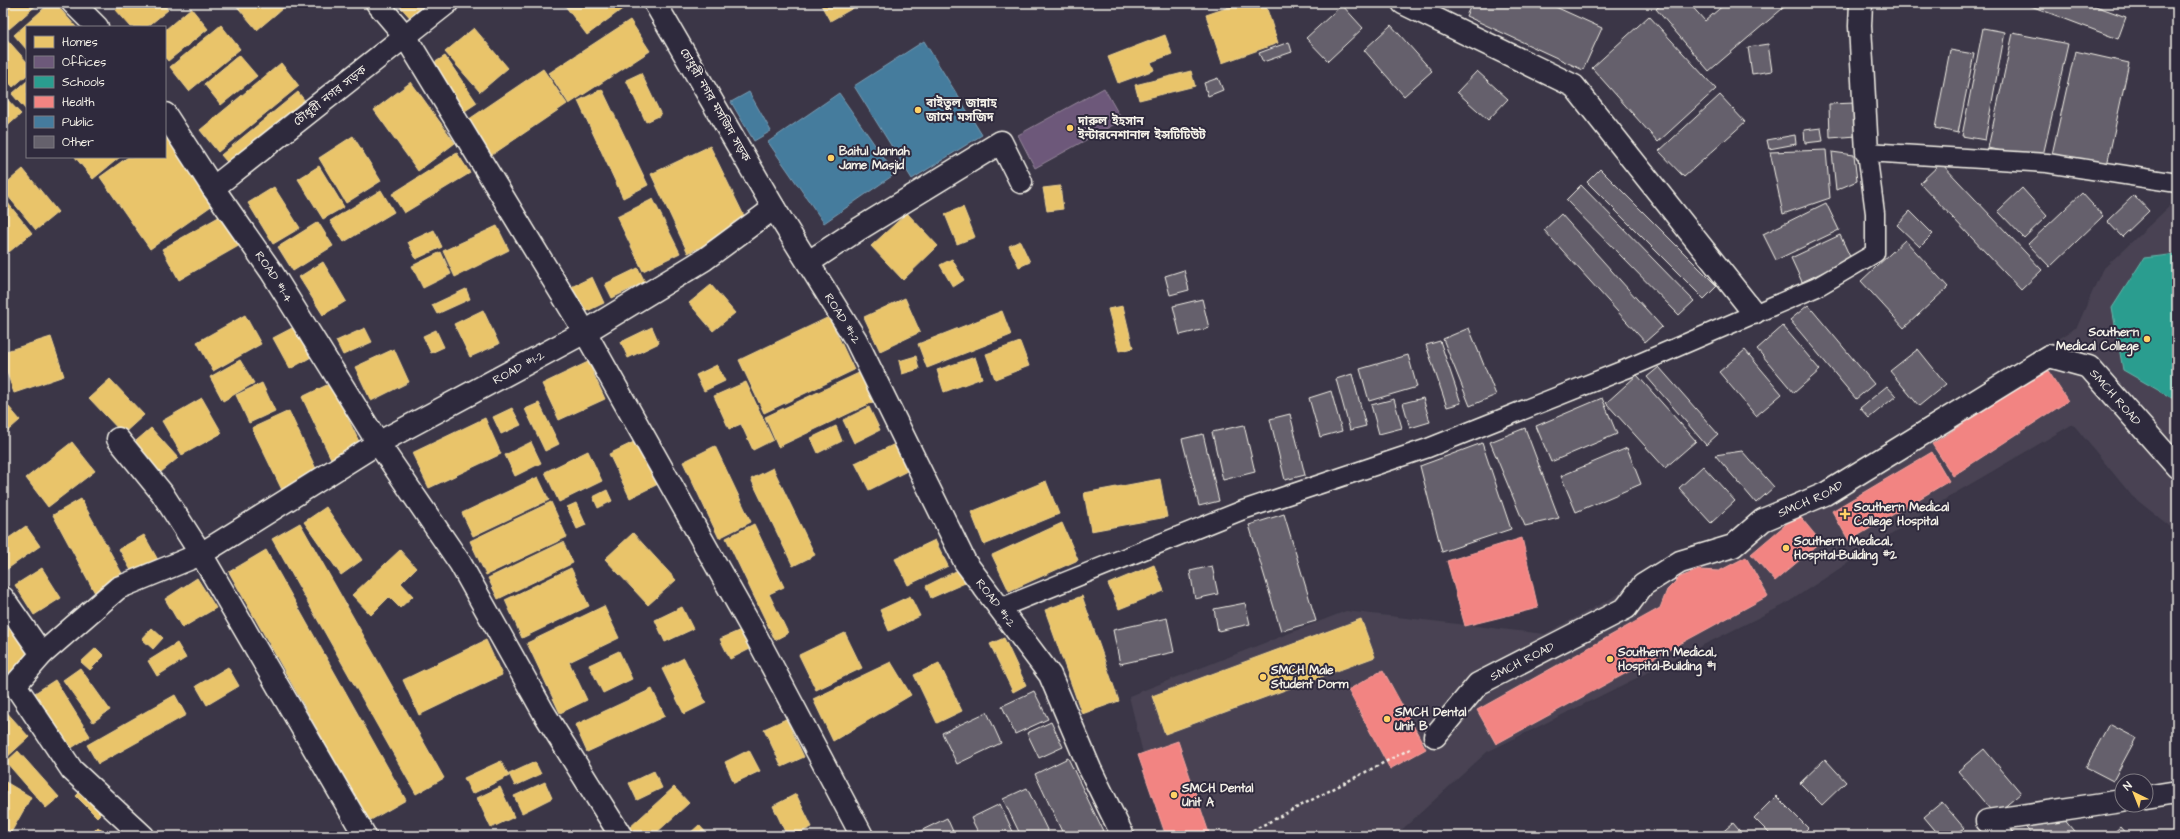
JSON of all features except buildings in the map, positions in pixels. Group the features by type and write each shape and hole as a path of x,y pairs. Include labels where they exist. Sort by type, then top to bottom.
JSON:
{"street":[{"path":"73,3 96,26"},
{"path":"377,3 405,36 585,332 755,634 862,836"},
{"name":"চৌধুরী নগর সড়ক","path":"213,188 448,3"},
{"name":"চোধুরী নগর মসজিদ সড়ক","path":"655,3 774,208"},
{"path":"1403,3 1574,86 1754,313"},
{"path":"1861,3 1860,26 1867,152"},
{"name":"ROAD #1-4","path":"166,116 213,188 271,271 378,443 460,563 544,713 621,836"},
{"path":"809,262 859,229 1001,142 1021,182"},
{"name":"ROAD #1-2","path":"143,836 72,770 15,685 42,654 118,588 201,554 378,443 585,332 705,259 774,208 809,262 856,340 965,562 1050,675 1090,770 1123,836"},
{"name":"SMCH ROAD","path":"1435,736 1478,684 1626,608 1643,585 1680,562 1732,546 1763,520 1825,494 2049,356 2089,367 2177,467"},
{"path":"118,439 162,493 201,554 365,836"},
{"path":"3,598 42,654"},
{"path":"2154,796 2177,792"},
{"path":"2002,836 1987,821 2114,801"}],"lane":[{"path":"1000,608 1243,510 1435,445 1626,370 1754,313 1817,287 1875,253 1876,213 1867,152 2047,163 2177,182"}],"path":[{"path":"1242,836 1435,736"}],"shaded area":[{"name":"Southern Medical College Hospital","path":"2177,203 2177,532 2132,496 2073,424 1950,496 1784,605 1487,752 1395,836 1163,836 1129,696 1346,611 1545,634 1824,483 2077,327 2102,270 2172,204"}],"place":[{"name":"বাইতুল জান্নাহ জামে মসজিদ","path":"918,110"},
{"name":"দারুল ইহসান ইন্টারনেশানাল ইন্সটিটিউট","path":"1070,128"},
{"name":"Baitul Jannah Jame Masjid","path":"831,158"},
{"name":"Southern Medical College","path":"2147,339"},
{"name":"Southern Medical College Hospital","path":"1845,514"},
{"name":"Southern Medical., Hospital-Building #2","path":"1786,548"},
{"name":"Southern Medical., Hospital-Building #1","path":"1610,659"},
{"name":"SMCH Male Student Dorm","path":"1263,677"},
{"name":"SMCH Dental Unit B","path":"1387,719"},
{"name":"SMCH Dental Unit A","path":"1174,795"}]}
